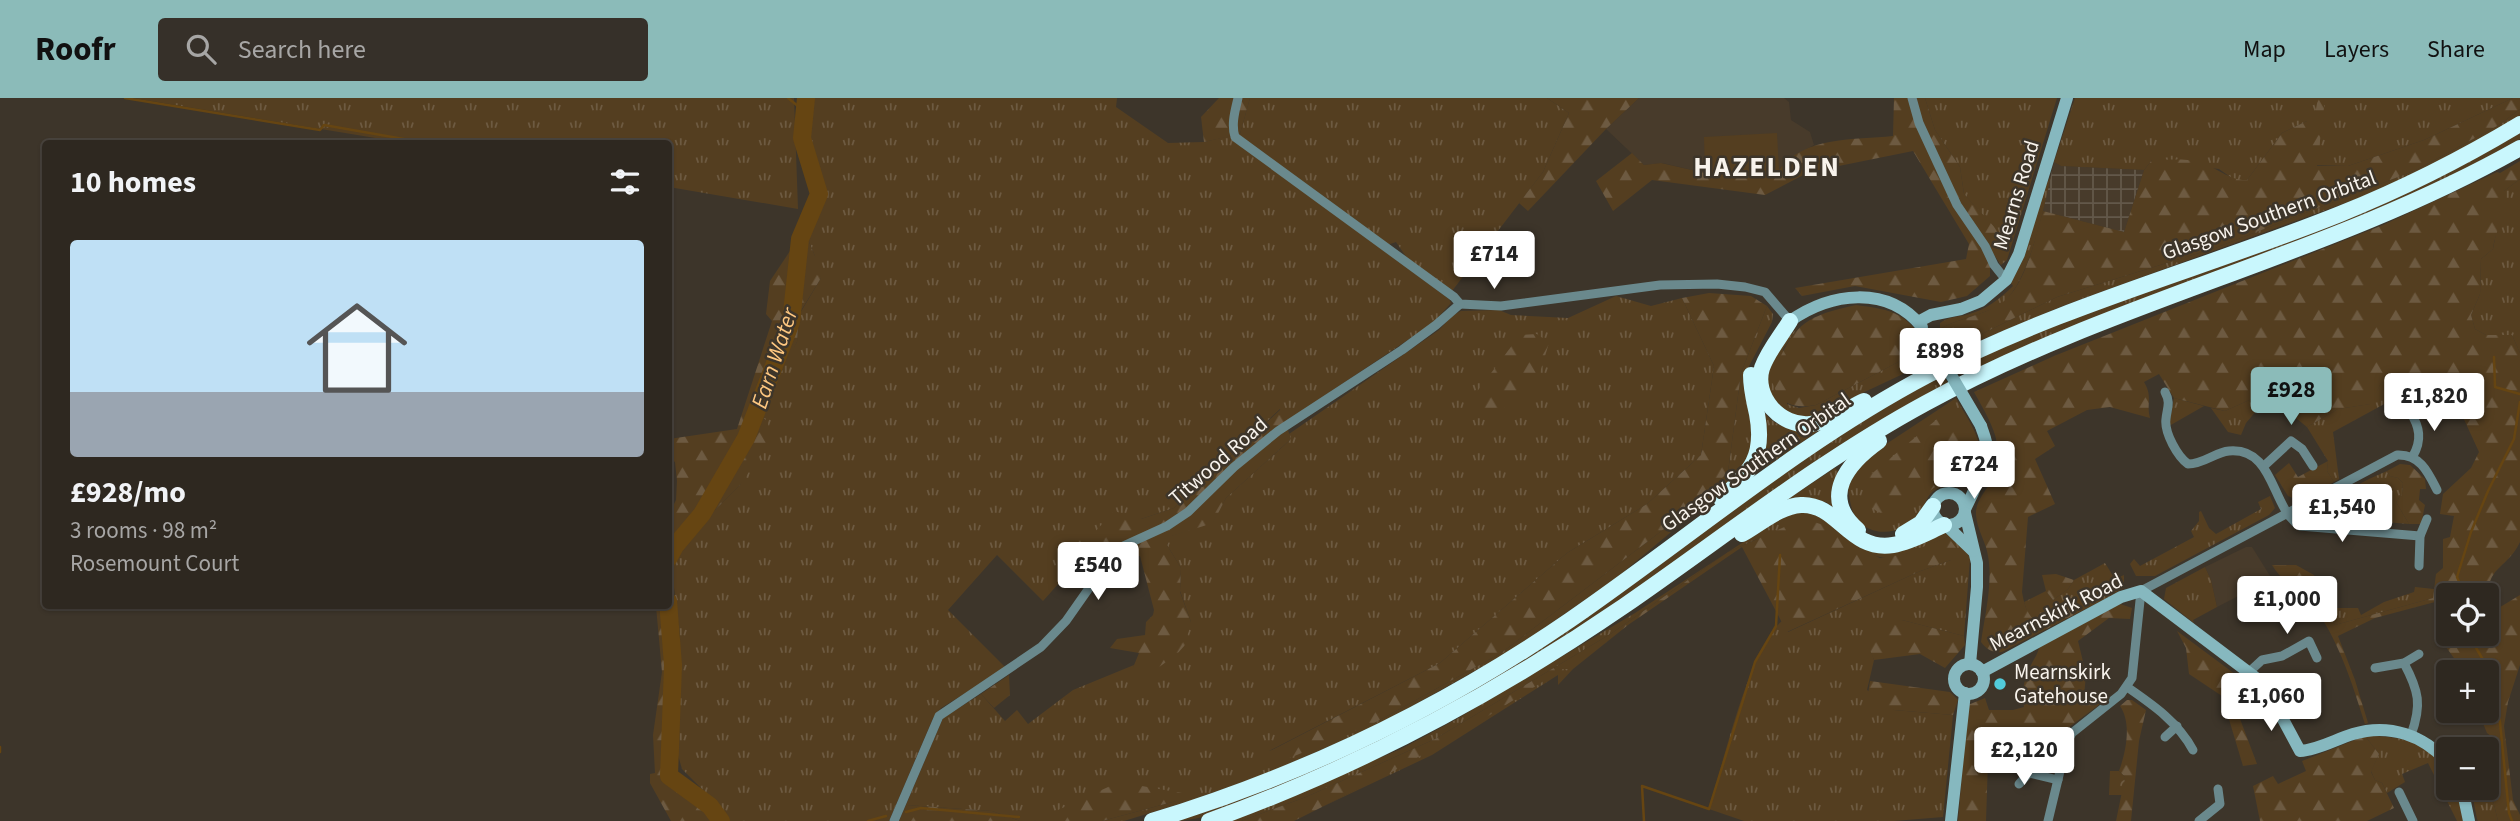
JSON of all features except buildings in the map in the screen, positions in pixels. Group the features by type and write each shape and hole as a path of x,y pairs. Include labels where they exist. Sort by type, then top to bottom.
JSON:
{"highway":[{"name":"Glasgow Southern Orbital","path":"1152,821 1257,785 1338,752 1474,681 1550,634 1815,443 1893,394 1972,353 2100,299 2346,212 2438,170 2520,124"},
{"name":"Glasgow Southern Orbital","path":"1209,821 1310,783 1424,728 1524,671 1624,606 1849,449 1927,402 1984,373 2118,317 2363,225 2448,187 2520,148"},
{"path":"1790,321 1762,367 1761,384 1771,407 1792,423 1820,422 1972,353"},
{"path":"1640,569 1748,474 1758,454 1760,433 1751,384 1753,363 1765,340 1790,321"},
{"path":"1933,506 1921,523 1911,531 1894,537 1872,537 1853,525 1843,511 1840,494 1842,482 1851,464 1865,451 1984,373"},
{"path":"1624,606 1775,514 1794,506 1821,510 1851,534 1872,545 1894,545 1945,525"}],"street":[{"path":"1238,98 1234,114 1235,137 1460,304 1502,306 1660,285 1717,284 1765,292 1790,321 1820,304 1858,296 1894,305 1918,322 1927,334 1981,426 1987,447 1986,458 1965,511 1958,523 1945,525"},
{"path":"1913,98 1919,122 1957,205 1985,246 1993,265 2006,280"},
{"name":"Mearns Road","path":"1918,322 1931,315 1961,309 1981,300 2006,280 2019,254 2067,98"},
{"name":"Titwood Road","path":"894,821 939,716 1041,647 1078,604 1113,554 1121,547 1167,526 1188,512 1265,441 1402,350 1436,326 1460,304"},
{"path":"2165,392 2169,400 2166,426 2184,461 2196,464 2230,450 2249,456 2264,466 2287,511 2300,526 2420,537"},
{"path":"2413,456 2420,439 2416,421 2410,412 2437,397"},
{"path":"2264,466 2291,442 2302,449 2313,466"},
{"path":"2048,821 2067,742 2072,733 2110,704 2127,687 2133,669 2141,591 2287,511 2397,455 2413,456 2427,471 2437,490"},
{"path":"1976,554 1937,520 1933,506 1940,496 1970,485 1978,478"},
{"path":"1952,493 1961,499 1976,554 1977,587 1970,664"},
{"path":"2370,531 2372,505"},
{"path":"2419,566 2420,537 2427,519"},
{"name":"Mearnskirk Road","path":"1982,672 2122,597 2141,591 2267,689 2300,751 2355,733 2378,729 2411,735 2426,742 2436,752"},
{"path":"2248,673 2262,660 2282,656 2309,641 2317,658"},
{"path":"2375,668 2404,663 2419,654"},
{"path":"2404,663 2416,687 2418,698 2419,710 2411,735"},
{"path":"1970,664 1982,672 1983,678 1981,687 1973,693 1965,694 1956,687 1954,677 1958,669 1970,664"},
{"path":"2127,687 2177,726 2193,750"},
{"path":"1951,821 1965,694"},
{"path":"2165,737 2177,726"},
{"path":"2019,754 2029,773"},
{"path":"2029,773 2058,780"},
{"path":"2019,784 2029,773"},
{"path":"2204,819 2220,804 2218,789"},
{"path":"2399,792 2413,821"},
{"path":"2465,800 2469,821"}],"shaded area":[{"path":"1639,98 1784,98 1789,102 1791,120 1810,132 1814,145 1787,160 1779,170 1705,173 1662,163 1644,165 1606,129"},
{"path":"2054,162 2061,166 2144,170 2124,232 2043,211"},
{"path":"2246,547 2252,547 2272,579 2217,607 2205,567"}],"green space":[{"path":"133,98 794,98 798,209 672,188 672,140 388,140"},
{"path":"811,98 1117,98 1116,107 1168,143 1204,142 1229,136 1451,303 1433,323 1285,422 1280,409 1174,508 1141,519 1063,567 1068,573 1043,601 997,555 948,610 1006,668 941,708 933,718 889,821 724,821 712,799 682,769 676,748 680,637 672,560 676,549 740,485 768,423 760,415 770,385 797,342 799,315 821,278 806,235 822,196 808,147 806,126"},
{"path":"1219,98 1250,98 1240,134 1204,142 1201,117"},
{"path":"1250,98 1547,98 1569,113 1543,172 1452,291 1407,258 1396,242 1387,245 1236,135 1240,134"},
{"path":"1547,98 1639,98 1528,211 1519,203 1543,172 1569,113"},
{"path":"1894,98 1925,98 1935,130 1960,167 1964,194 1998,231 1990,249 1990,276 1967,296 1941,302 1855,286 1802,296 1795,288 1966,259 1969,244 1913,151 1809,172 1765,195 1652,180 1613,211 1596,181 1632,153 1644,165 1661,163 1705,173 1779,170 1790,159 1816,145 1893,136"},
{"path":"1925,98 2057,98 2007,260 2001,265 1990,249 1997,231 1964,194 1960,167 1935,130"},
{"path":"2075,98 2513,98 2424,140 2348,166 2307,165 2307,121 2282,133 2247,180 2236,181 2219,169 2152,160 2144,170 2061,166 2054,162"},
{"path":"2318,98 2325,98 2317,166 2348,166 2424,140 2513,98 2520,98 2520,109 2499,125 2416,170 2215,248 2057,297 1951,349 1940,329 1993,308 2009,297 2028,262 2043,211 2124,232 2144,170 2152,160 2193,161 2247,180 2282,133 2307,121 2307,160"},
{"path":"2520,109 2520,117 2424,170 2367,195 2065,305 1952,352 1951,349 2057,297 2215,248 2416,170 2499,125"},
{"path":"2520,132 2520,139 2453,175 2349,222 1965,375 1960,366 2015,341 2436,179"},
{"path":"1777,133 1779,170 1705,173 1704,137"},
{"path":"2520,161 2520,179 2504,191 2504,212 2493,249 2481,259 2480,294 2471,315 2475,329 2486,335 2512,335 2520,353 2520,542 2496,571 2490,583 2436,583 2436,606 2435,602 2375,618 2338,636 2368,723 2365,724 2329,630 2311,604 2280,576 2272,565 2296,565 2314,575 2325,601 2334,612 2331,617 2335,625 2433,598 2436,574 2443,568 2443,539 2450,537 2454,516 2440,514 2443,494 2471,468 2479,452 2445,378 2381,383 2371,404 2338,409 2307,427 2265,393 2225,411 2174,398 2159,374 2144,382 2148,392 2150,418 2110,407 2087,410 2047,431 2055,446 2035,459 2055,504 2028,517 2022,592 2025,604 2034,620 2089,593 2101,601 2002,652 1993,651 1983,645 1981,642 1990,573 1976,510 1996,470 1998,447 1991,424 1974,392 2054,356 2383,225 2497,172 2500,173"},
{"path":"2051,176 2027,265 2010,296 1993,309 1940,329 1940,323 1943,321 1986,307 2013,286 2011,283 2025,255 2040,196"},
{"path":"2520,179 2520,353 2512,335 2486,335 2475,329 2471,315 2480,294 2481,259 2493,249 2504,191"},
{"path":"806,235 815,256 820,259 821,278 799,314 797,342 773,387 770,386 760,415 768,422 769,442 740,485 676,549 673,544 672,546 672,508 676,500 677,481 675,462 672,460 672,439 737,429 772,321 766,314 770,281 792,248"},
{"path":"1709,293 1751,296 1767,306 1741,373 1728,472 1697,504 1501,653 1376,722 1280,762 1268,752 1440,663 1567,553 1647,504 1701,455 1714,366 1682,298"},
{"path":"1616,296 1651,306 1682,298 1714,366 1701,455 1647,504 1567,553 1440,663 1269,751 1376,722 1501,653 1697,504 1728,472 1741,373 1767,306 1773,314 1772,322 1747,370 1755,438 1744,471 1615,579 1512,650 1380,724 1268,773 1192,800 1124,821 1102,821 1176,801 1034,821 1020,821 992,811 906,805 943,718 981,694 1005,721 1017,710 1028,724 1073,690 1134,665 1133,669 1191,622 1180,591 1181,568 1167,545 1171,536 1213,522 1226,498 1290,440 1289,434 1439,330 1452,316 1461,311 1499,310 1511,315 1568,318"},
{"path":"1856,305 1898,315 1913,327 1927,347 1816,405 1800,406 1788,403 1778,394 1771,379 1792,336 1800,327 1822,314"},
{"path":"1799,326 1783,349 1787,404 1799,408 1816,405 1927,347 1935,359 1809,418 1793,418 1770,399 1766,370 1776,350"},
{"path":"1537,334 1549,343 1541,369 1525,401 1480,416 1466,406 1520,335"},
{"path":"1942,374 1948,383 1817,462 1580,628 1462,701 1371,749 1237,806 1204,817 1173,821 1365,746 1745,500 1833,439"},
{"path":"2432,378 2333,432 2339,479 2334,482 2327,471 2328,461 2307,427 2338,409 2370,404 2381,383"},
{"path":"2265,393 2269,396 2246,423 2241,435 2228,432 2211,408 2225,411"},
{"path":"1956,398 1977,437 1980,454 1976,470 1967,478 1932,493 1918,517 1904,527 1887,532 1862,525 1853,511 1848,487 1862,460"},
{"path":"2174,398 2204,406 2169,426"},
{"path":"1281,409 1291,439 1226,498 1213,523 1172,536 1167,545 1181,568 1180,592 1191,622 1185,645 1151,673 1132,670 1139,653 1110,648 1117,639 1145,635 1146,622 1153,615 1140,556 1126,558 1121,548 1089,589 1077,583 1063,567 1114,511 1141,519 1174,508"},
{"path":"1763,411 1783,427 1807,430 1824,427 1766,467 1761,465 1766,438"},
{"path":"1956,414 1975,447 1968,464 1891,518 1870,506 1865,496 1863,481 1942,415"},
{"path":"2328,461 2327,471 2334,482 2300,501 2288,496 2275,475 2289,463 2298,477"},
{"path":"2400,464 2410,465 2425,479 2426,489 2420,489 2419,500 2425,505 2421,524 2409,524 2396,502 2402,494 2403,483 2390,476 2387,471"},
{"path":"1835,468 1838,471 1831,497 1839,512 1826,502 1785,501"},
{"path":"2387,471 2390,476 2403,483 2402,494 2396,502 2409,524 2385,522 2387,499 2361,498 2358,519 2339,518 2338,512 2332,510 2369,479"},
{"path":"2369,479 2335,506 2328,518 2307,516 2305,520 2304,514 2311,509"},
{"path":"2270,496 2275,508 2269,515 2155,576 2136,576 2130,564 2134,559 2140,566 2194,537 2191,531 2199,521 2199,512 2201,511 2209,528 2216,534 2261,509 2258,502"},
{"path":"1799,511 1813,512 1859,545 1944,531 1965,549 1970,558 1964,636 1902,620 1866,638 1874,660 1867,690 1894,710 1953,715 1943,817 1894,821 1744,821 1709,809 1748,681 1770,635 1782,621 1788,632 1918,572 1951,560 1948,537 1887,558 1861,549 1833,528 1757,539 1729,552 1774,522"},
{"path":"1814,522 1833,528 1861,549 1880,558 1905,554 1948,537 1956,548 1956,554 1951,560 1918,572 1787,632 1742,547 1628,625 1573,669 1563,669 1461,733 1390,773 1294,821 1241,821 1306,797 1435,739 1612,633 1728,552 1789,525"},
{"path":"1725,554 1612,633 1435,739 1306,797 1241,821 1227,821 1401,749 1635,613"},
{"path":"2105,563 2115,579 2124,575 2124,588 2101,601 2089,593 2034,621 2028,614 2024,602 2046,591 2053,600 2068,589 2074,580"},
{"path":"2205,567 2217,607 2193,620 2194,623 2164,599 2166,588"},
{"path":"2056,574 2074,580 2068,589 2053,600 2046,591 2042,575"},
{"path":"2415,587 2434,589 2433,598 2335,625 2331,617 2334,612 2332,608 2358,608 2361,615 2384,602 2414,592"},
{"path":"2520,595 2520,665 2508,702 2504,726 2513,800 2520,821 2498,821 2493,800 2499,800 2499,737 2492,737 2487,733 2483,723 2499,723 2499,660 2455,660 2446,647 2499,646 2499,608"},
{"path":"2120,604 2132,608 2130,619 2109,618 2078,641 2086,674 2084,697 2107,699 2057,736 2057,728 1989,731 1986,821 1958,821 1968,705 1985,698 1989,710 2024,707 2025,680 2039,647"},
{"path":"656,609 666,609 670,665 669,704 664,726 668,779 711,813 716,821 671,821 650,783 650,774 655,773 653,735 662,672"},
{"path":"1902,620 1964,636 1965,645 1945,668 1920,654 1874,660 1865,638 1879,623"},
{"path":"2177,631 2251,686 2231,695 2257,764 2243,766 2222,696 2189,674 2186,648"},
{"path":"1563,668 1573,669 1558,685 1558,675 1432,755 1324,806 1445,740"},
{"path":"1009,675 1010,695 994,708 981,694"},
{"path":"1870,681 1950,692 1958,700 1953,715 1894,710 1867,701"},
{"path":"2127,700 2132,700 2146,710 2139,741 2131,821 2116,821 2125,777 2119,771 2127,738 2126,721 2120,706"},
{"path":"2365,736 2402,739 2423,747 2436,758 2436,779 2428,763 2402,774 2405,782 2387,793 2371,771 2379,754"},
{"path":"2365,736 2379,754 2371,772 2375,780 2382,783 2394,808 2367,821 2260,821 2253,786 2273,776 2278,784 2306,771 2302,761"},
{"path":"2110,771 2119,771 2125,777 2123,795 2109,795"},
{"path":"1119,782 1182,793 1176,801 1102,821 1034,821"},
{"path":"2446,800 2460,800 2463,821 2457,821"},
{"path":"2473,800 2493,800 2498,821 2477,819"},
{"path":"906,805 992,811 1020,821 899,821"}],"waterway":[{"path":"125,98 320,130 324,125 409,140"},
{"path":"788,98 804,111"},
{"name":"Earn Water","path":"672,552 702,514 746,438 791,322 800,239 819,194 802,138 806,98"},
{"path":"2494,357 2495,387 2520,394"},
{"path":"2460,583 2457,577 2471,532 2514,439 2520,402"},
{"path":"1644,821 1642,786 1709,809 1755,662 1776,626 1780,555"},
{"name":"Earn Water","path":"669,609 673,665 669,776 710,806 721,821"},
{"path":"2475,646 2496,682 2512,821"},
{"path":"0,747 0,752"},
{"path":"906,812 921,808 1019,817"},
{"path":"868,821 886,816"}],"place":[{"name":"Mearnskirk Gatehouse","path":"2000,684"}],"district":[{"name":"HAZELDEN","path":"1767,166"}]}
